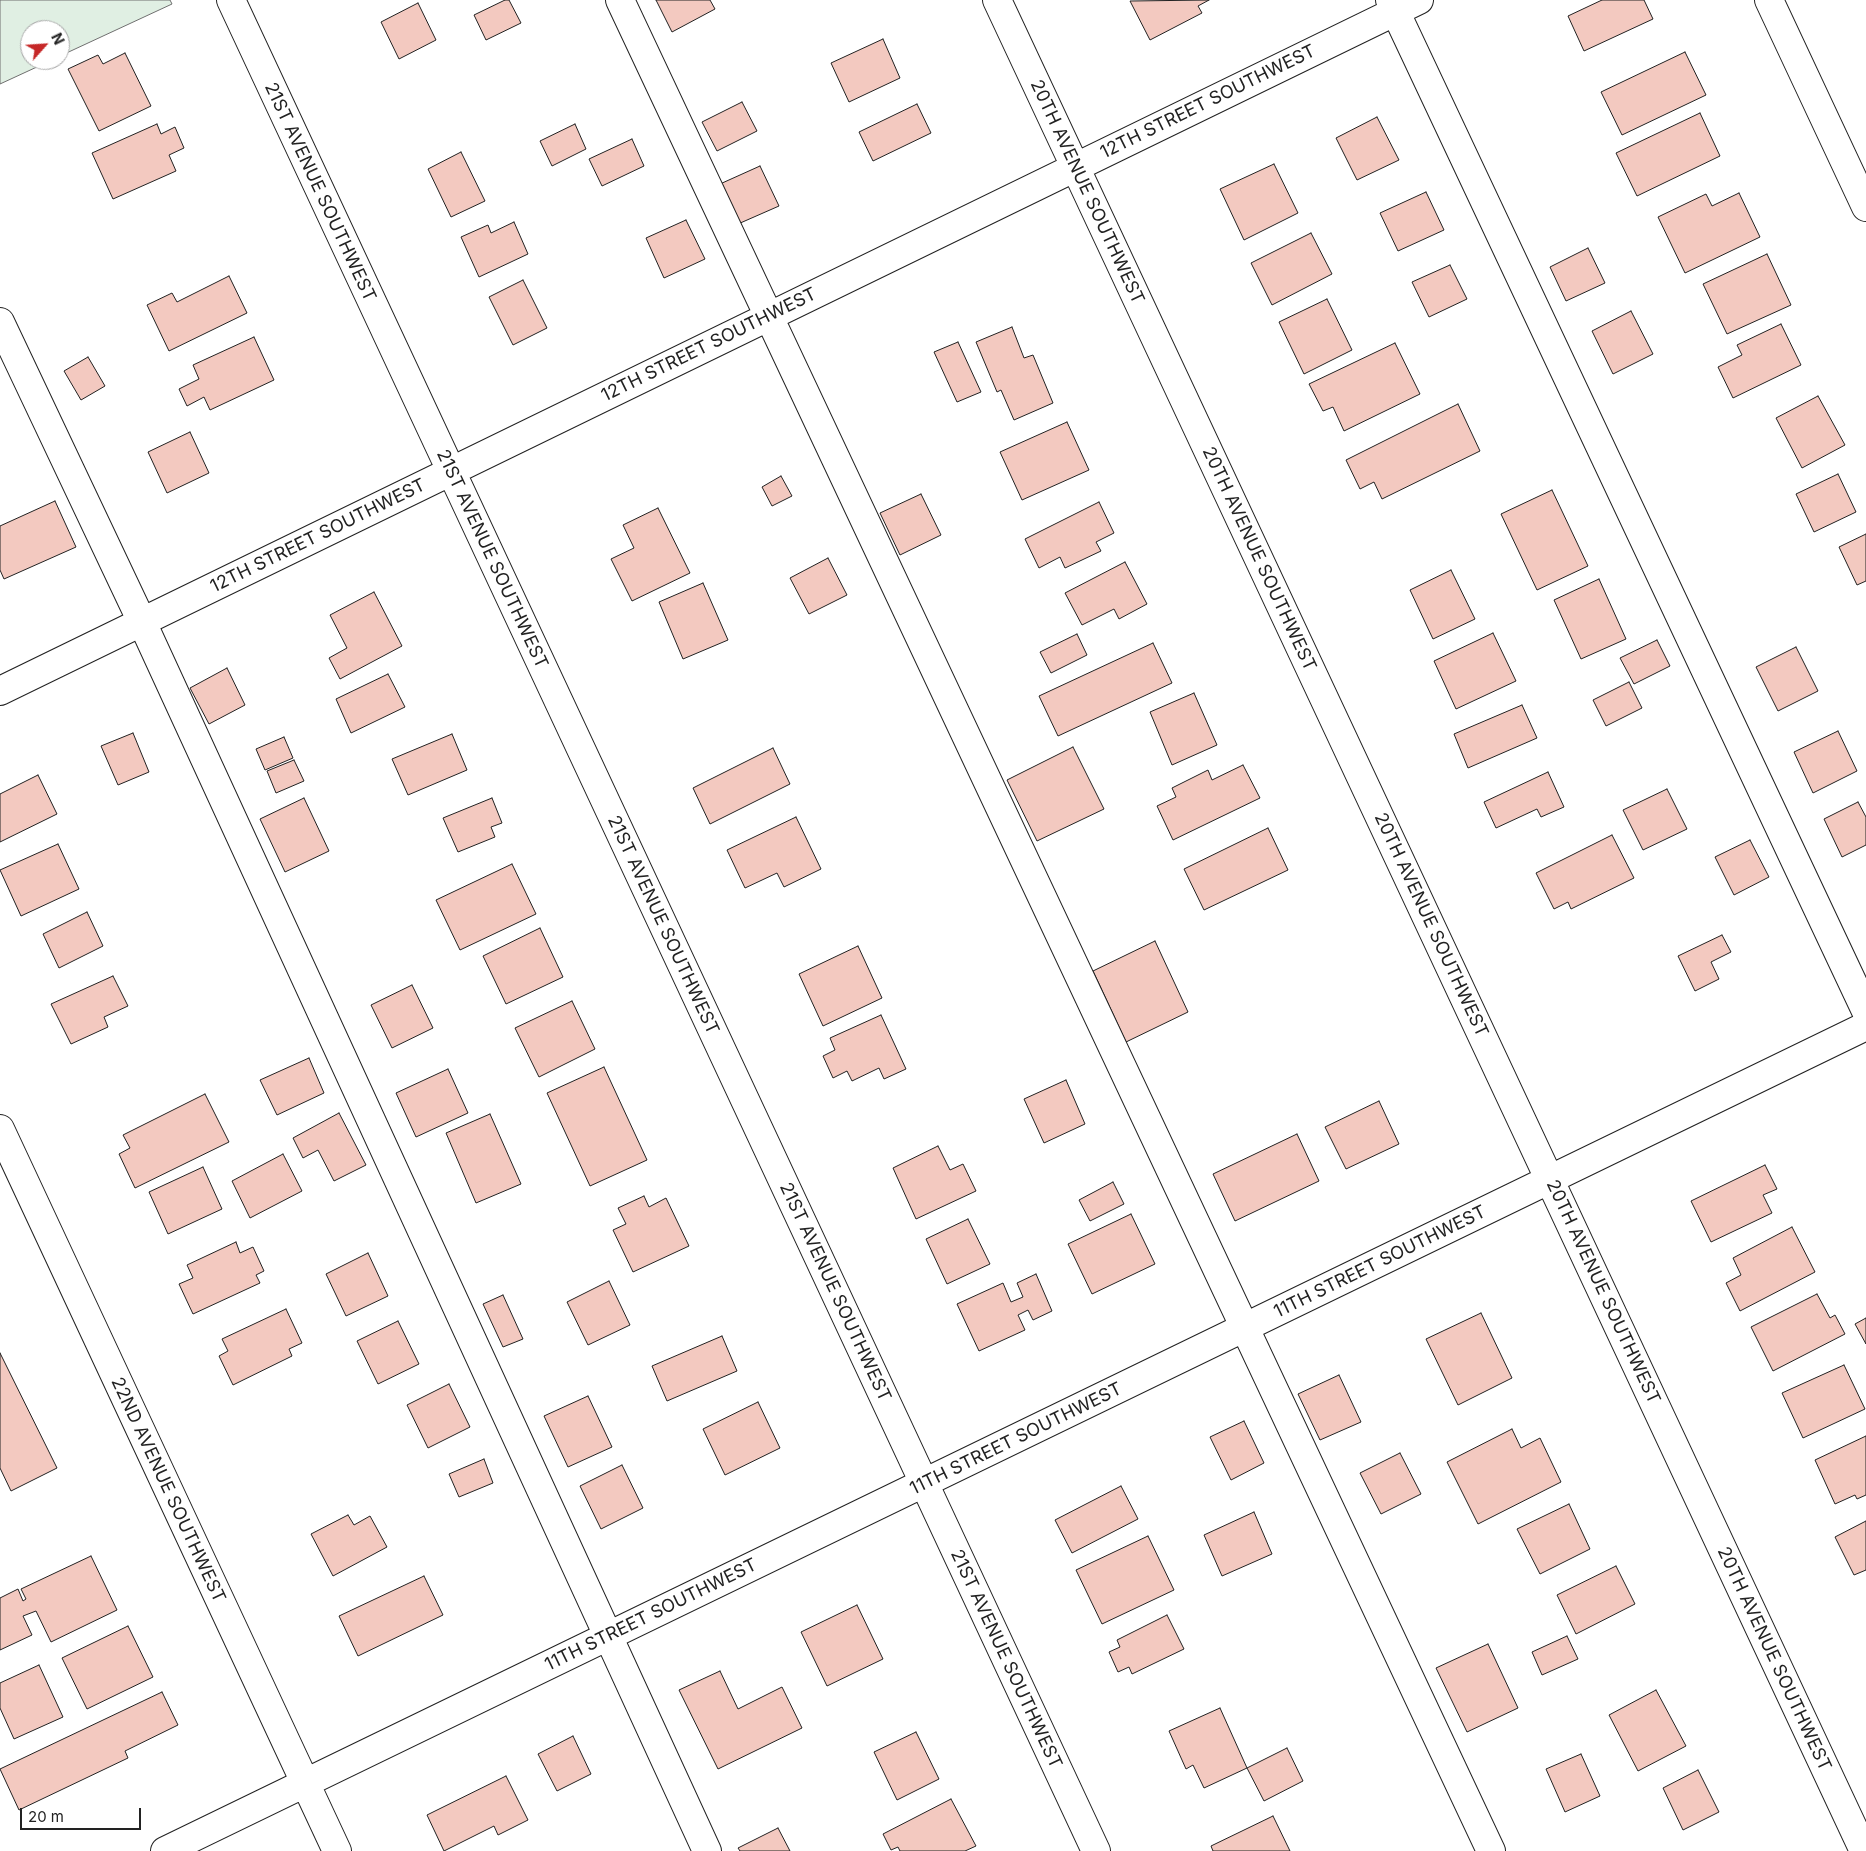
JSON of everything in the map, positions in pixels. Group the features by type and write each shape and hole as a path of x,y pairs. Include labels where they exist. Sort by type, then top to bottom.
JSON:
{"street":[{"name":"21ST AVENUE SOUTHWEST","path":"231,0 1096,1851"},
{"path":"620,0 1491,1851"},
{"name":"20TH AVENUE SOUTHWEST","path":"998,0 1864,1851"},
{"path":"1769,0 1866,207"},
{"name":"12TH STREET SOUTHWEST","path":"0,691 1076,167 1401,4"},
{"path":"1401,4 1866,1011"},
{"path":"0,322 142,622 707,1851"},
{"name":"11TH STREET SOUTHWEST","path":"166,1851 1866,1026"},
{"name":"22ND AVENUE SOUTHWEST","path":"0,1129 337,1851"}],"green space":[{"path":"0,0 170,0 172,4 70,51 70,20 20,20 20,70 30,70 0,84"}],"building":[{"path":"505,0 509,0 521,23 486,40 474,15"},
{"path":"656,0 710,0 715,9 672,32"},
{"path":"1209,0 1198,6 1202,13 1150,40 1130,1"},
{"path":"1602,0 1644,0 1653,19 1584,51 1568,16"},
{"path":"418,3 436,40 399,59 381,22"},
{"path":"883,39 900,78 849,102 831,63"},
{"path":"1685,52 1706,95 1622,135 1601,92"},
{"path":"125,53 151,106 99,131 68,70 98,55 103,64"},
{"path":"742,102 757,131 717,151 702,122"},
{"path":"917,104 931,133 873,161 859,132"},
{"path":"1700,113 1720,156 1637,196 1616,153"},
{"path":"1377,117 1399,160 1357,180 1336,138"},
{"path":"157,124 161,134 175,127 184,148 169,155 176,171 113,199 92,153"},
{"path":"575,124 586,149 552,166 540,141"},
{"path":"632,139 644,166 602,186 589,159"},
{"path":"461,152 485,201 451,217 428,169"},
{"path":"1274,164 1298,213 1244,240 1220,189"},
{"path":"760,166 779,206 738,224 720,184"},
{"path":"1426,192 1444,230 1398,251 1380,213"},
{"path":"1739,193 1760,237 1685,273 1658,217 1706,194 1712,206"},
{"path":"686,220 705,259 664,278 646,238"},
{"path":"514,222 528,254 479,277 461,237 488,225 491,233"},
{"path":"1311,233 1332,274 1272,305 1251,263"},
{"path":"1588,248 1605,283 1566,301 1550,267"},
{"path":"1767,254 1791,305 1727,334 1703,284"},
{"path":"1450,265 1467,299 1429,317 1412,282"},
{"path":"229,276 247,313 169,351 147,305 172,293 177,302"},
{"path":"523,280 547,328 513,345 489,297"},
{"path":"1327,299 1352,350 1304,374 1279,322"},
{"path":"1631,311 1653,354 1613,374 1592,331"},
{"path":"1781,324 1801,365 1733,398 1718,367 1742,355 1737,345"},
{"path":"1012,327 1024,358 1033,355 1053,403 1014,420 1001,390 997,392 976,342"},
{"path":"254,337 274,380 210,410 204,397 187,406 179,389 199,379 193,365"},
{"path":"958,342 981,392 957,402 934,352"},
{"path":"1395,343 1420,394 1344,431 1333,407 1323,411 1309,384"},
{"path":"88,357 105,386 81,400 64,371"},
{"path":"1818,396 1845,445 1802,468 1776,418"},
{"path":"1458,404 1480,451 1382,499 1374,482 1360,489 1346,460"},
{"path":"1067,422 1089,470 1022,500 1000,452"},
{"path":"190,432 209,473 167,493 148,452"},
{"path":"1838,474 1856,512 1814,532 1796,494"},
{"path":"781,476 792,496 772,506 762,487"},
{"path":"1552,490 1588,566 1537,590 1501,514"},
{"path":"921,494 941,535 900,555 880,513"},
{"path":"55,501 76,547 4,579 0,570 0,526"},
{"path":"1099,502 1114,533 1096,542 1101,551 1065,568 1060,557 1039,568 1025,539"},
{"path":"658,508 690,573 632,601 611,559 634,548 623,525"},
{"path":"1866,534 1866,581 1857,585 1839,547"},
{"path":"828,558 847,595 809,614 790,578"},
{"path":"1125,562 1147,604 1119,619 1114,609 1082,625 1065,593"},
{"path":"1451,570 1475,619 1433,639 1410,590"},
{"path":"1599,579 1626,639 1581,659 1554,600"},
{"path":"703,583 728,640 683,659 659,602"},
{"path":"374,592 402,646 340,679 329,658 347,648 330,615"},
{"path":"1493,633 1516,681 1456,709 1434,661"},
{"path":"1077,634 1087,655 1051,673 1040,652"},
{"path":"1657,640 1670,666 1634,684 1620,658"},
{"path":"1153,643 1172,683 1058,736 1039,696"},
{"path":"1796,647 1818,691 1778,711 1756,667"},
{"path":"227,668 245,705 209,724 190,688"},
{"path":"388,674 405,707 351,733 336,699"},
{"path":"1629,682 1642,708 1606,726 1593,700"},
{"path":"1194,693 1217,745 1172,765 1150,712"},
{"path":"1522,705 1537,738 1468,768 1454,734"},
{"path":"1838,731 1857,771 1813,793 1794,752"},
{"path":"133,733 149,772 118,785 101,746"},
{"path":"452,734 467,770 408,795 392,759"},
{"path":"284,737 293,758 265,770 256,749"},
{"path":"1073,747 1104,809 1037,841 1007,780"},
{"path":"773,748 790,784 710,824 693,788"},
{"path":"294,760 304,781 276,793 267,771"},
{"path":"1243,765 1260,798 1173,840 1157,806 1176,797 1172,788 1208,770 1212,780"},
{"path":"1548,772 1564,807 1541,817 1537,809 1496,828 1484,802"},
{"path":"38,775 57,814 0,842 0,794"},
{"path":"1667,789 1687,829 1643,850 1623,810"},
{"path":"304,798 329,851 285,872 260,819"},
{"path":"492,798 502,823 491,827 495,837 458,852 443,818"},
{"path":"1858,802 1866,817 1866,845 1842,857 1824,819"},
{"path":"796,817 821,869 784,887 777,873 745,888 727,850"},
{"path":"1268,828 1288,870 1204,910 1184,869"},
{"path":"1612,835 1634,878 1571,909 1568,902 1554,909 1536,873"},
{"path":"1750,840 1769,877 1734,895 1715,857"},
{"path":"58,844 79,889 21,916 0,870"},
{"path":"512,864 536,914 460,950 436,900"},
{"path":"87,912 103,946 59,968 43,934"},
{"path":"540,928 563,977 506,1004 483,956"},
{"path":"1722,935 1731,952 1711,962 1719,979 1695,991 1678,956"},
{"path":"1155,941 1188,1012 1126,1042 1093,971"},
{"path":"858,946 882,998 823,1026 799,974"},
{"path":"113,976 128,1006 104,1017 108,1027 71,1044 51,1004"},
{"path":"412,985 433,1028 392,1048 371,1005"},
{"path":"572,1001 595,1049 539,1077 515,1028"},
{"path":"881,1015 906,1069 884,1079 879,1068 852,1081 847,1071 833,1078 823,1056 835,1050 830,1038"},
{"path":"309,1058 324,1093 277,1115 260,1080"},
{"path":"604,1067 647,1160 590,1186 547,1093"},
{"path":"448,1069 468,1113 416,1137 396,1093"},
{"path":"1066,1080 1085,1124 1044,1143 1024,1099"},
{"path":"205,1094 229,1142 135,1188 119,1154 130,1148 123,1135"},
{"path":"1379,1101 1399,1144 1346,1169 1325,1127"},
{"path":"339,1113 366,1165 334,1181 318,1150 303,1158 293,1138"},
{"path":"490,1114 521,1184 476,1203 446,1133"},
{"path":"1297,1134 1319,1181 1235,1221 1213,1174"},
{"path":"938,1146 950,1170 963,1164 976,1191 916,1219 893,1168"},
{"path":"283,1154 302,1191 250,1218 232,1181"},
{"path":"1765,1165 1777,1189 1763,1195 1772,1213 1711,1242 1691,1201"},
{"path":"203,1167 222,1209 168,1234 149,1192"},
{"path":"1113,1182 1124,1204 1090,1221 1079,1200"},
{"path":"644,1196 649,1207 666,1198 689,1246 633,1272 613,1230 626,1224 618,1208"},
{"path":"1131,1214 1155,1264 1092,1294 1068,1244"},
{"path":"968,1219 990,1264 947,1284 926,1239"},
{"path":"1792,1227 1815,1272 1740,1311 1726,1283 1741,1275 1733,1258"},
{"path":"236,1242 240,1253 253,1247 264,1271 256,1275 260,1283 193,1314 179,1284 193,1278 187,1265"},
{"path":"368,1253 388,1296 346,1316 326,1274"},
{"path":"1036,1274 1052,1311 1033,1320 1028,1310 1018,1315 1025,1330 979,1351 957,1304 1003,1283 1011,1302 1023,1297 1017,1283"},
{"path":"609,1281 630,1325 588,1345 567,1302"},
{"path":"1817,1294 1830,1318 1835,1315 1845,1334 1773,1371 1751,1327"},
{"path":"503,1295 523,1339 503,1347 483,1304"},
{"path":"286,1309 302,1343 289,1349 292,1356 233,1385 219,1356 228,1351 222,1339"},
{"path":"1481,1313 1512,1378 1458,1405 1426,1339"},
{"path":"1866,1318 1866,1344 1855,1324"},
{"path":"398,1321 419,1364 378,1384 357,1341"},
{"path":"722,1336 737,1371 667,1401 652,1366"},
{"path":"0,1353 57,1468 11,1491 0,1468"},
{"path":"1844,1365 1865,1409 1803,1438 1782,1393"},
{"path":"1339,1375 1361,1422 1320,1440 1298,1394"},
{"path":"449,1384 470,1427 428,1448 407,1405"},
{"path":"588,1396 612,1447 568,1467 544,1416"},
{"path":"758,1402 780,1448 725,1475 703,1429"},
{"path":"1244,1421 1264,1463 1231,1480 1210,1437"},
{"path":"1512,1429 1521,1448 1540,1438 1561,1482 1478,1524 1447,1462"},
{"path":"1866,1436 1866,1495 1857,1499 1855,1495 1835,1504 1815,1460"},
{"path":"1400,1453 1421,1494 1381,1514 1360,1473"},
{"path":"484,1459 493,1483 459,1497 449,1474"},
{"path":"622,1465 643,1508 601,1529 580,1486"},
{"path":"1121,1486 1138,1519 1072,1553 1055,1520"},
{"path":"1569,1504 1590,1549 1540,1574 1517,1529"},
{"path":"1254,1512 1272,1554 1222,1576 1204,1535"},
{"path":"348,1515 354,1525 370,1516 387,1547 333,1576 311,1534"},
{"path":"1866,1521 1866,1570 1854,1575 1835,1537"},
{"path":"1148,1536 1174,1590 1102,1624 1076,1570"},
{"path":"91,1556 117,1610 51,1642 36,1611 23,1616 32,1635 0,1650 0,1598 18,1589 23,1601 26,1599 21,1589"},
{"path":"1616,1566 1635,1604 1576,1634 1557,1595"},
{"path":"424,1576 443,1615 358,1656 339,1616"},
{"path":"857,1605 883,1659 827,1686 801,1632"},
{"path":"1167,1615 1184,1649 1132,1674 1129,1667 1118,1672 1109,1652 1120,1647 1117,1640"},
{"path":"128,1626 153,1677 87,1709 62,1658"},
{"path":"1567,1636 1578,1659 1542,1675 1532,1652"},
{"path":"1488,1644 1518,1708 1467,1732 1436,1668"},
{"path":"39,1665 63,1717 14,1739 0,1708 0,1683"},
{"path":"720,1671 738,1709 782,1687 802,1728 718,1769 679,1690"},
{"path":"1656,1690 1686,1746 1638,1771 1609,1715"},
{"path":"162,1692 178,1725 125,1751 128,1758 19,1810 0,1769"},
{"path":"1220,1708 1247,1768 1204,1788 1193,1765 1186,1769 1169,1731"},
{"path":"916,1732 939,1779 897,1800 874,1752"},
{"path":"573,1736 591,1774 557,1791 538,1754"},
{"path":"1287,1748 1303,1781 1264,1801 1247,1768"},
{"path":"1581,1754 1600,1796 1565,1812 1546,1769"},
{"path":"1698,1770 1719,1812 1683,1830 1663,1788"},
{"path":"506,1776 528,1820 498,1835 494,1826 444,1851 427,1815"},
{"path":"951,1799 976,1846 965,1851 900,1851 898,1847 891,1850 883,1834"},
{"path":"1273,1816 1290,1851 1213,1851 1211,1846"},
{"path":"778,1828 790,1851 740,1851 738,1848"}]}
